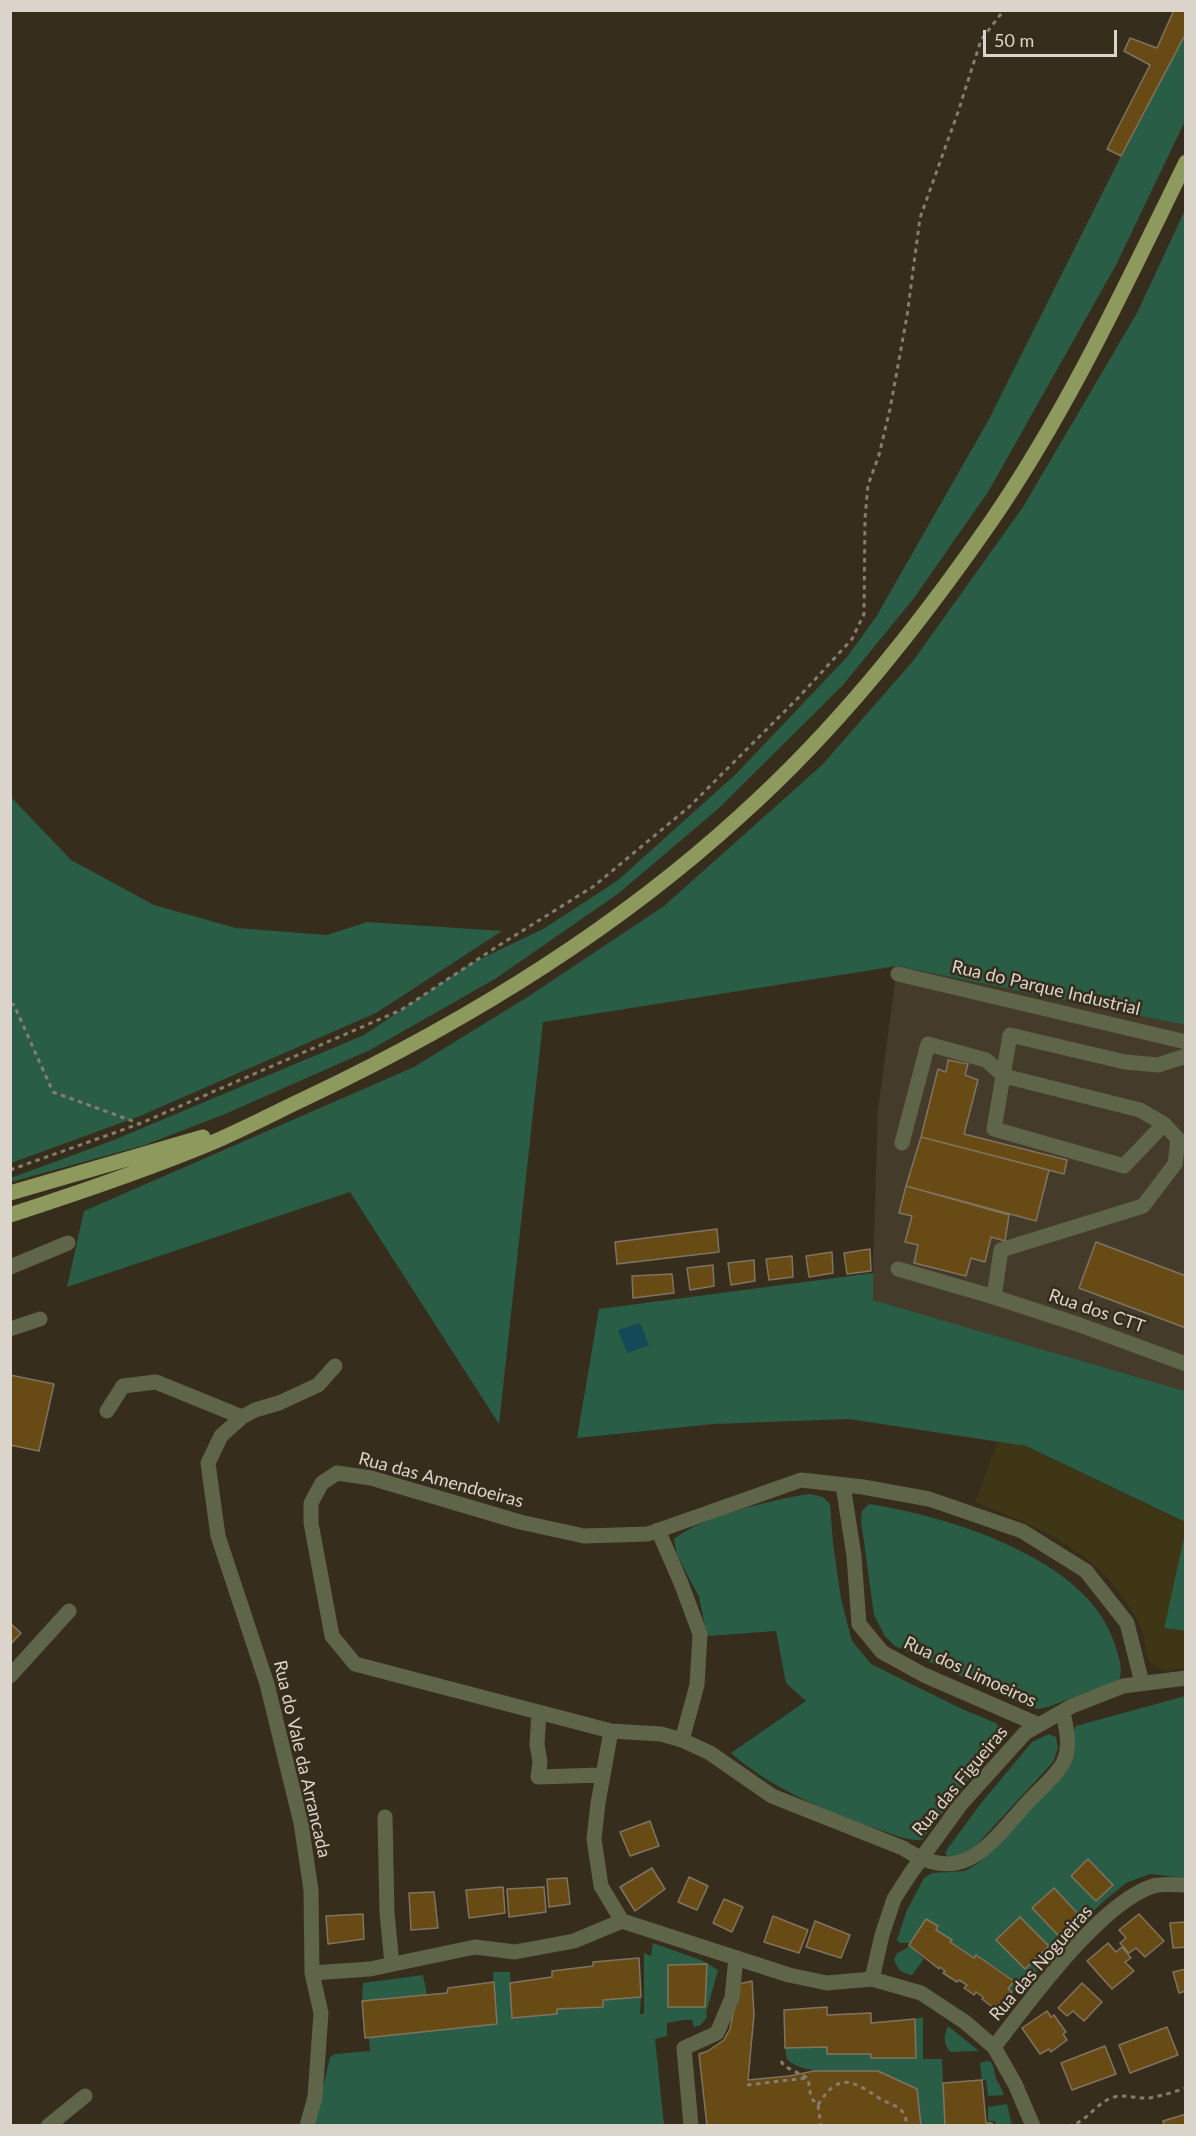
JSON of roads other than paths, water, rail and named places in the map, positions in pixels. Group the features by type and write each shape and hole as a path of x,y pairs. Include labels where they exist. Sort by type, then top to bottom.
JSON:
{"main road":[{"path":"10,1226 296,1103 381,1063 476,1010 576,946 680,868 742,815 812,746 869,682 928,608 992,520 1045,436 1098,340 1185,162"},
{"path":"10,1193 215,1137"},
{"path":"10,1204 215,1137"},
{"path":"10,1215 138,1172 215,1137"}],"street":[{"name":"Rua do Parque Industrial","path":"898,974 1185,1042"},
{"path":"1164,1124 1124,1166 994,1130 1010,1035 1125,1062 1158,1065 1185,1056"},
{"path":"902,1143 928,1044 986,1060 1004,1076 1140,1110 1164,1124 1178,1139 1175,1164 1143,1206 1001,1250 994,1297"},
{"path":"10,1267 68,1243"},
{"name":"Rua dos CTT","path":"898,1269 1077,1324 1185,1364"},
{"path":"10,1329 40,1318"},
{"name":"Rua do Vale da Arrancada","path":"307,2126 315,2097 321,2013 312,1973 311,1890 301,1823 267,1684 218,1536 208,1463 221,1436 242,1417 318,1385 335,1366"},
{"path":"107,1411 123,1386 156,1382 242,1417"},
{"name":"Rua das Amendoeiras","path":"920,1860 903,1848 772,1796 710,1753 682,1740 661,1734 611,1731 356,1664 332,1636 325,1601 311,1523 311,1503 322,1483 338,1473 371,1478 520,1522 584,1536 648,1534 801,1480 929,1499 1022,1532 1086,1571 1127,1623 1142,1683"},
{"name":"Rua dos Limoeiros","path":"843,1485 855,1556 859,1624 882,1652 924,1675 1039,1725"},
{"path":"658,1530 700,1634 697,1685 682,1740"},
{"path":"10,1676 69,1611"},
{"name":"Rua das Figueiras","path":"872,1979 882,1935 894,1899 961,1804 1025,1733 1063,1712 1124,1686 1185,1678"},
{"path":"539,1712 538,1777 603,1775"},
{"name":"Rua das Figueiras","path":"920,1860 948,1865 973,1858 996,1836 1064,1763 1068,1740 1063,1712"},
{"path":"611,1731 594,1839 601,1886 622,1921"},
{"path":"385,1817 387,1913 392,1964"},
{"name":"Rua das Nogueiras","path":"994,2047 1065,1960 1102,1920 1127,1900 1154,1886 1185,1885"},
{"path":"312,1973 370,1969 475,1947 515,1952 574,1941 622,1921 789,1976 827,1983 872,1979 921,1992 964,2022 994,2047 1015,2084 1033,2126"},
{"path":"691,2126 684,2048 717,2033 732,1998 736,1958"},
{"path":"48,2126 85,2096"}],"water":[{"path":"640,1323 649,1345 627,1353 618,1330"}]}
